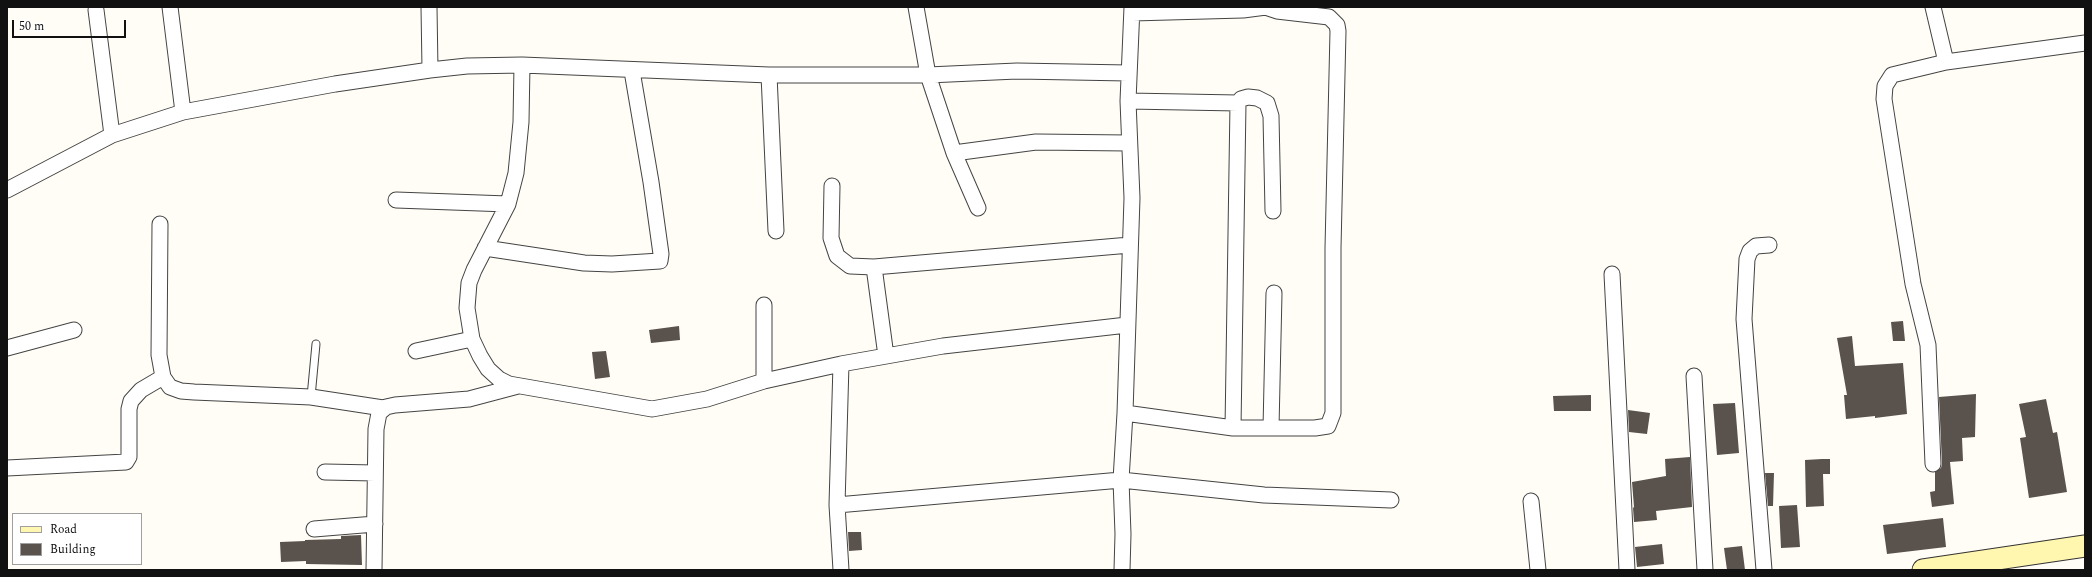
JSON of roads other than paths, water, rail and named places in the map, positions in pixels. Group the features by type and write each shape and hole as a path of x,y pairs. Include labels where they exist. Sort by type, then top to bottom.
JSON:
{"street":[{"path":"170,7 183,112"},
{"path":"429,7 430,70"},
{"path":"916,7 928,75 954,153 978,208"},
{"path":"1122,570 1123,534 1121,480 1125,413 1132,198 1128,144 1128,73 1132,10 1265,7 1276,11 1329,17 1337,25 1338,31 1333,248 1333,413 1328,426 1233,428 1125,413"},
{"path":"1933,7 1946,62"},
{"path":"96,10 112,135"},
{"path":"1933,464 1928,346 1913,284 1884,99 1885,86 1892,75 1946,62 2085,43"},
{"path":"522,65 520,148 516,173 508,204 469,283 467,308 472,339 488,369 499,379 518,386 652,409 707,399 764,381 841,364 942,346 1127,325"},
{"path":"7,190 112,135 183,112 327,86 430,70 467,66 522,65 632,71 769,75 928,75 1017,71 1128,73"},
{"path":"485,248 584,263 612,264 660,260 662,254 632,71"},
{"path":"769,75 776,231"},
{"path":"1233,428 1238,103 1241,99 1248,97 1257,98 1267,103 1271,116 1273,211"},
{"path":"1128,101 1238,103"},
{"path":"954,153 1036,142 1128,144"},
{"path":"832,186 830,224 834,251 846,264 859,267 874,267 1130,245"},
{"path":"396,200 508,204"},
{"path":"160,224 158,345 163,377 170,387 181,391 311,396 383,408 394,405 469,399 518,386"},
{"path":"1764,570 1744,319 1747,259 1750,251 1756,246 1768,245"},
{"path":"874,267 886,356"},
{"path":"1612,274 1627,570"},
{"path":"1271,428 1274,294"},
{"path":"764,306 764,381"},
{"path":"7,348 74,330"},
{"path":"416,351 472,339"},
{"path":"840,570 837,505 841,364"},
{"path":"1694,376 1705,570"},
{"path":"7,468 126,462 129,457 129,409 131,401 141,390 163,377"},
{"path":"374,570 376,422 383,408"},
{"path":"325,472 375,473"},
{"path":"837,505 1121,480 1264,495 1391,500"},
{"path":"1531,501 1538,570"},
{"path":"314,529 375,524"},
{"path":"1923,570 2003,564 2085,546"}],"lane":[{"path":"311,396 316,344"}]}
